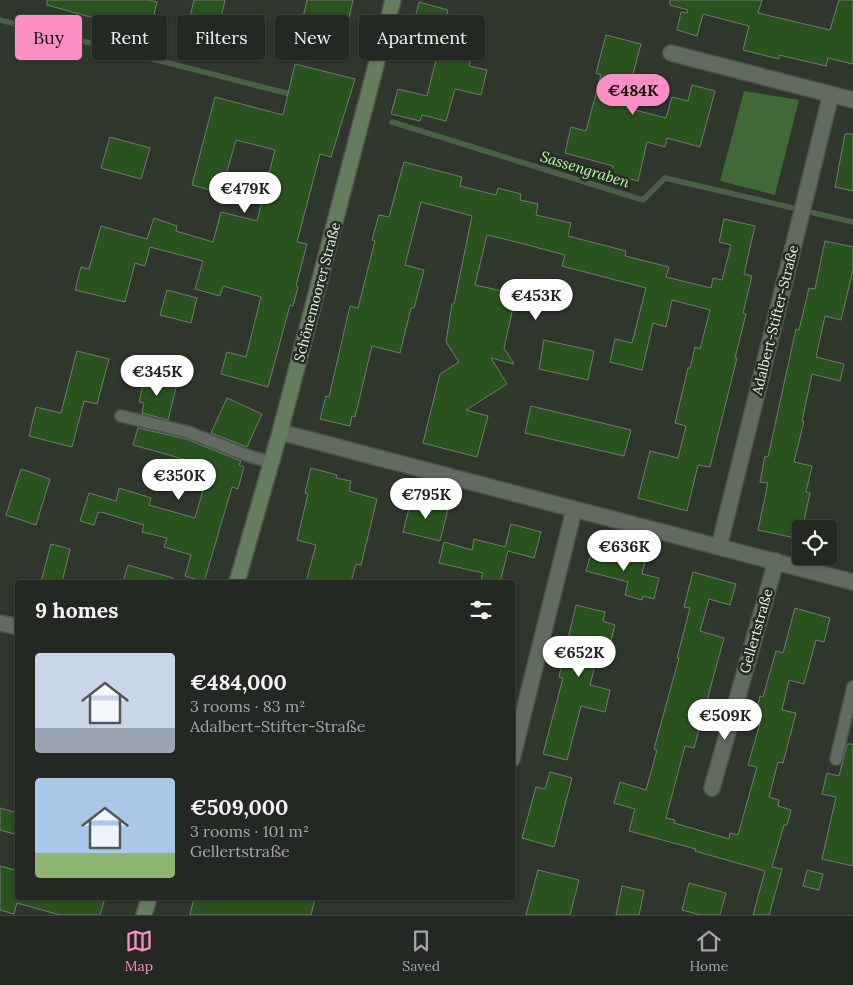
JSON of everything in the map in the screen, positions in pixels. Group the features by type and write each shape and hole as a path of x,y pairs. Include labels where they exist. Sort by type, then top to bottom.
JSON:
{"street":[{"name":"Schönemoorer Straße","path":"238,580 280,432 393,0"},
{"path":"670,52 853,100"},
{"name":"Adalbert-Stifter-Straße","path":"719,547 831,94"},
{"path":"280,432 853,582"},
{"path":"515,747 574,510"},
{"name":"Gellertstraße","path":"712,788 776,561"},
{"path":"0,622 15,626"},
{"path":"144,915 148,900"}],"lane":[{"path":"121,416 188,432 249,456 271,462"},
{"path":"836,759 853,687"}],"green space":[{"path":"744,91 799,100 775,195 720,181"}],"building":[{"path":"47,0 149,0 157,2 154,15 92,15 92,17 47,5"},
{"path":"194,0 225,0 222,15 190,15"},
{"path":"307,0 353,0 349,18 349,15 304,15"},
{"path":"670,0 762,0 758,13 830,30 839,0 853,0 853,64 828,58 826,66 779,55 779,59 743,50 749,26 703,14 697,36 677,30 681,12 687,13 688,10 670,5"},
{"path":"419,2 448,10 447,15 416,15"},
{"path":"606,35 641,44 628,93 631,93 627,108 666,118 672,97 688,101 692,85 715,91 700,147 667,138 665,147 647,142 638,181 611,174 613,166 565,153 571,127 586,131 601,75 596,73"},
{"path":"436,60 471,60 469,66 487,70 481,95 455,89 446,121 422,115 420,121 391,114 398,89 427,96"},
{"path":"295,64 355,79 331,157 320,154 297,242 307,244 296,286 298,287 293,306 290,305 268,387 221,374 227,352 246,357 261,297 223,286 220,296 195,289 203,261 150,247 145,266 135,263 125,302 75,290 81,267 89,269 101,226 147,239 154,218 177,226 176,231 213,242 221,212 257,221 275,150 236,140 221,193 192,185 215,97 283,115"},
{"path":"845,134 853,134 853,191 835,187"},
{"path":"110,137 150,148 141,179 101,168"},
{"path":"404,162 462,177 460,186 496,195 498,188 521,194 520,200 538,204 536,215 571,223 568,236 626,251 625,256 669,267 666,277 711,288 713,278 722,280 731,245 719,242 724,219 755,226 744,274 752,276 743,313 746,314 735,358 737,358 710,467 698,465 687,511 638,498 650,451 678,458 686,426 675,423 688,368 690,368 695,347 700,349 710,310 672,300 666,327 653,323 642,370 610,362 615,339 632,343 646,288 562,266 565,255 524,244 487,235 475,285 516,294 504,348 514,364 491,358 507,384 466,410 488,416 477,457 423,443 440,374 459,362 446,342 452,304 454,304 472,216 421,202 405,265 424,270 414,308 411,308 400,353 372,346 355,417 352,416 350,426 320,419 326,396 329,397 350,306 358,308 375,241 372,240 379,215 389,217"},
{"path":"825,241 853,247 853,270 841,320 825,316 816,357 844,364 840,381 812,374 802,421 804,421 794,462 812,466 806,492 810,493 804,520 792,520 792,537 758,530 768,483 760,482 765,456 768,457 796,329 799,330 809,288 815,289"},
{"path":"167,290 197,298 191,323 160,315"},
{"path":"544,340 594,351 588,380 539,369"},
{"path":"77,351 109,359 97,404 84,401 72,447 29,436 36,407 61,413"},
{"path":"145,376 177,384 168,420 142,413 144,403 139,402"},
{"path":"227,398 262,414 247,447 211,433"},
{"path":"531,406 631,430 624,456 525,433"},
{"path":"138,428 186,439 241,461 239,465 244,467 238,489 232,487 205,580 185,576 191,555 164,547 167,538 142,532 144,525 101,512 98,513 94,525 80,521 89,493 116,501 119,488 151,498 149,505 195,518 206,480 183,473 187,460 133,445"},
{"path":"311,468 337,475 336,478 351,481 349,491 377,499 361,565 356,564 352,580 307,580 316,545 297,540 308,494 305,493"},
{"path":"21,469 50,479 36,525 6,515"},
{"path":"428,500 449,505 440,541 403,532 411,501 427,505"},
{"path":"511,524 541,532 534,558 508,551 501,580 481,580 483,573 439,563 444,542 472,550 474,539 505,547"},
{"path":"51,544 70,549 62,580 42,580"},
{"path":"593,547 645,561 642,574 659,578 654,599 643,596 642,600 625,595 628,582 586,571"},
{"path":"128,565 173,578 172,580 124,580"},
{"path":"693,572 736,584 730,605 709,599 700,631 724,638 694,748 685,746 666,818 675,820 674,823 729,839 730,833 738,835 757,767 748,765 761,720 755,718 760,696 763,697 776,651 783,653 795,608 830,618 824,642 816,640 804,684 789,680 782,710 796,713 783,763 778,762 769,797 779,800 778,806 791,810 787,825 784,825 772,867 782,869 769,915 753,915 765,871 695,851 696,849 629,831 635,809 614,803 620,782 646,790 657,750 654,749 679,658 677,658 690,608 684,607"},
{"path":"576,605 605,612 603,621 615,625 608,652 599,649 590,685 610,690 605,712 581,706 567,760 543,754 563,678 559,677"},
{"path":"847,744 853,744 853,866 822,859 836,797 822,794 827,773 839,776"},
{"path":"550,772 572,778 554,847 522,838 536,787 545,789"},
{"path":"0,808 15,812 15,834 0,830"},
{"path":"0,866 15,870 15,900 104,900 100,915 60,915 17,903 14,914 0,910"},
{"path":"538,870 579,880 570,915 526,915"},
{"path":"807,870 823,874 819,890 803,886"},
{"path":"689,883 726,893 720,915 701,915 682,910"},
{"path":"622,886 644,891 639,915 616,915"},
{"path":"194,900 315,900 311,915 190,915"}],"waterway":[{"name":"Sassengraben","path":"0,20 294,95"},
{"name":"Sassengraben","path":"392,122 643,200 665,178 853,222"}]}
